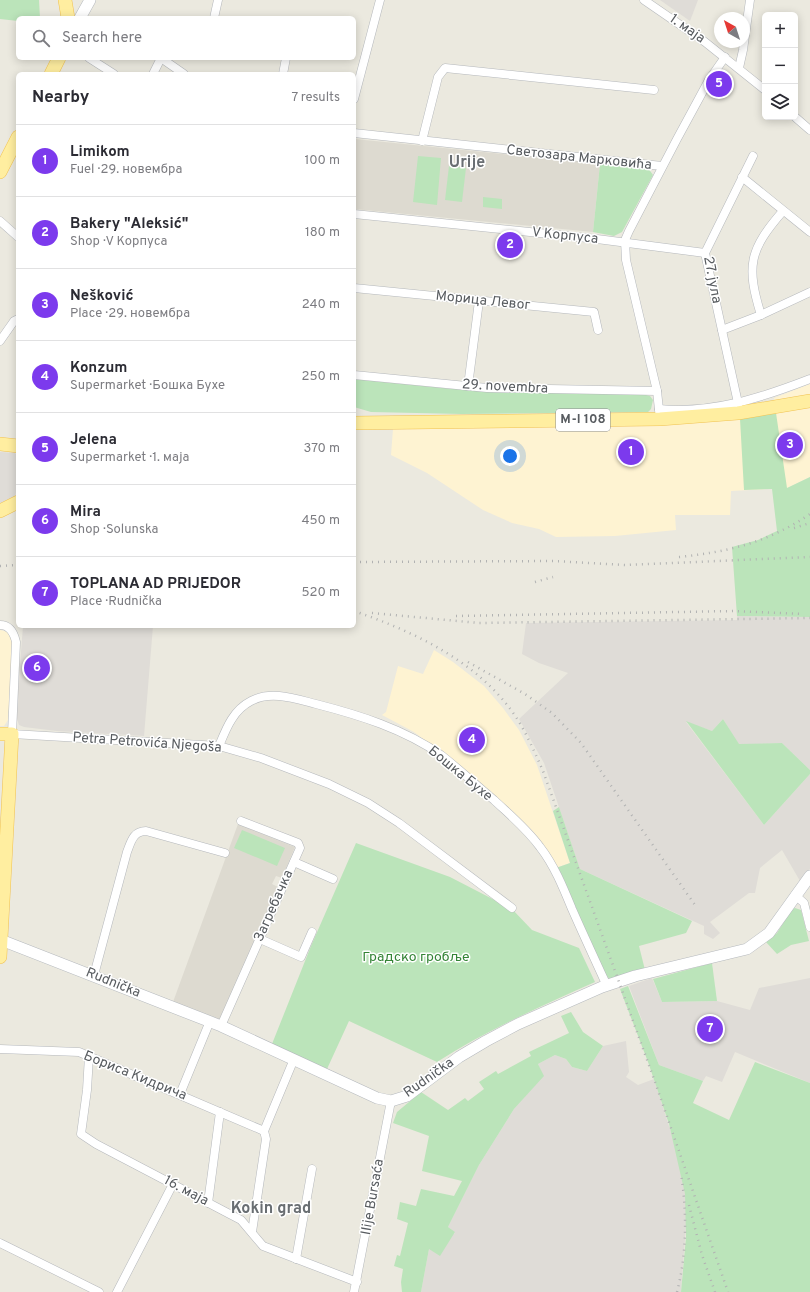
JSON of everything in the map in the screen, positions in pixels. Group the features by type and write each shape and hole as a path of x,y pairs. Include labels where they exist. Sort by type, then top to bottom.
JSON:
{"main road":[{"path":"65,0 68,16"},
{"path":"52,72 58,60"},
{"path":"0,172 16,141"},
{"name":"M-I 108","path":"356,423 659,414 810,401"},
{"path":"0,511 16,503"},
{"path":"0,957 6,734"}],"street":[{"path":"81,16 90,0"},
{"path":"214,16 218,0"},
{"path":"356,91 380,0"},
{"name":"1. маја","path":"644,0 739,68 762,87"},
{"path":"739,68 750,0"},
{"path":"659,414 657,391 626,260 625,243 629,231 662,166 709,80 724,57"},
{"path":"92,60 111,72"},
{"path":"154,72 160,60"},
{"path":"164,60 181,72"},
{"path":"283,72 286,60"},
{"path":"422,141 438,77 445,68 654,90"},
{"path":"798,120 810,130"},
{"name":"Светозара Марковића","path":"356,133 662,166"},
{"name":"27. јула","path":"738,408 705,253 753,156"},
{"path":"742,177 782,211 810,232"},
{"path":"761,315 752,279 752,264 759,242 782,211"},
{"name":"V Корпуса","path":"356,214 705,253"},
{"path":"0,222 16,236"},
{"name":"Морица Левог","path":"356,288 594,312 598,330"},
{"path":"722,330 761,315 810,292"},
{"path":"468,386 479,301"},
{"path":"0,341 16,320"},
{"name":"29. novembra","path":"356,375 468,386 536,390 657,391"},
{"path":"738,408 756,399 810,379"},
{"path":"0,625 5,625 11,630 16,642 6,734"},
{"name":"Бошка Бухе","path":"219,746 229,724 240,708 252,700 272,696 299,700 374,721 390,727 426,746 456,767 488,795 525,829 540,847 553,867 607,986"},
{"name":"Petra Petrovića Njegoša","path":"6,734 219,746 287,767 329,784 368,803 399,823 512,908"},
{"name":"Загребачка","path":"221,1026 300,848 298,843 241,821"},
{"path":"94,975 127,852 134,835 141,831 146,831 225,854"},
{"path":"294,862 332,879"},
{"name":"Rudnička","path":"0,940 210,1021 377,1098 391,1101 407,1096 459,1057 518,1024 607,986 636,976 747,949 769,933 810,876"},
{"path":"795,895 804,903 810,927"},
{"path":"260,939 301,957 312,932"},
{"path":"180,1094 210,1021"},
{"name":"Бориса Kидрича","path":"0,1048 70,1051 89,1056 264,1131"},
{"name":"16. маја","path":"89,1056 87,1090 81,1134 96,1144 241,1220 263,1246 357,1282"},
{"path":"252,1232 266,1139 264,1131 294,1059"},
{"name":"Ilije Bursaća","path":"354,1292 391,1101"},
{"path":"208,1203 220,1112"},
{"path":"296,1259 312,1169"},
{"path":"118,1292 173,1184"},
{"path":"0,1243 99,1292"}],"shaded area":[{"path":"660,0 698,0 690,21"},
{"path":"356,139 600,164 593,232 356,209"},
{"path":"810,384 810,477 787,488 731,491 730,515 675,515 676,530 615,536 556,537 539,529 512,523 483,510 427,473 391,455 393,429 740,419 776,413 774,398"},
{"path":"0,452 15,453 16,493 14,499 0,506"},
{"path":"737,616 810,617 810,770 782,743 739,745 723,719 712,731 686,722 764,825 810,774 810,869 800,881 782,850 760,868 755,893 749,893 710,922 720,933 713,939 704,934 704,926 580,869 544,763 519,719 568,673 539,663 522,654 526,623 738,620"},
{"path":"23,628 153,628 144,736 57,731 24,727 19,725 16,716"},
{"path":"0,630 8,632 13,642 8,720 4,726 0,726"},
{"path":"434,650 453,662 484,686 519,730 537,765 570,863 558,867 523,822 474,777 414,732 382,715 386,712 398,666 423,674"},
{"path":"238,824 295,847 282,878 276,876 272,884 278,887 221,1021 173,1002"},
{"path":"652,978 662,1002 717,1001 750,1010 759,988 810,978 810,1083 735,1052 722,1082 706,1076 703,1081 659,1065 629,986"},
{"path":"626,1041 629,1072 626,1077 638,1085 654,1079 676,1148 687,1213 681,1292 421,1292 429,1249 455,1233 448,1227 479,1165 514,1109 543,1076 538,1064 555,1055 566,1059 572,1067 587,1071 603,1046"}],"green space":[{"path":"0,0 39,0 40,16 16,16 16,21 0,19"},
{"path":"418,156 441,158 437,205 413,202"},
{"path":"600,164 648,168 653,175 622,232 614,236 593,232"},
{"path":"449,166 466,168 462,202 445,200"},
{"path":"483,197 502,199 502,209 483,207"},
{"path":"356,379 453,389 642,394 650,396 653,400 651,409 648,412 462,414 371,412 356,408"},
{"path":"776,413 787,488 810,477 810,617 737,616 732,547 758,540 777,531 772,489 744,490 740,419"},
{"path":"723,719 739,744 782,743 810,770 810,774 764,825 686,721 712,731"},
{"path":"559,807 580,869 692,921 686,933 639,946 645,970 611,981 601,969 556,868 570,863 553,811"},
{"path":"242,830 285,848 277,866 234,848"},
{"name":"Градско гробље","path":"356,843 450,877 512,909 532,930 579,948 595,982 534,1009 475,1039 437,1062 349,1021 327,1069 272,1044 311,946"},
{"path":"795,908 801,910 809,941 791,945 777,954 766,942 777,933 792,909"},
{"path":"712,963 717,1001 662,1002 653,979"},
{"path":"628,986 659,1065 703,1081 693,1103 729,1120 755,1062 810,1083 810,1292 681,1292 686,1237 685,1194 669,1124 648,1062 620,989"},
{"path":"571,1012 583,1032 603,1046 587,1071 572,1067 566,1059 555,1055 538,1064 544,1076 514,1109 479,1165 448,1227 455,1232 440,1256 429,1249 421,1292 402,1292 401,1282 403,1269 394,1266 397,1255 400,1256 408,1223 397,1219 400,1202 416,1206 421,1189 454,1196 462,1181 422,1171 429,1136 393,1123 397,1112 421,1092 448,1110 465,1098 468,1101 484,1089 479,1082 496,1071 498,1074 531,1056 529,1052 569,1033 561,1016"}],"railway":[{"path":"679,557 731,549 748,544 779,532 810,514"},
{"path":"794,528 810,523"},
{"path":"356,562 554,561 625,565 810,557"},
{"path":"0,566 16,565"},
{"path":"535,582 553,577"},
{"path":"456,616 734,611 802,614"},
{"path":"356,612 377,619 422,639 465,665 484,680 501,698 524,730 543,771 655,1082 728,1292"},
{"path":"372,613 479,623 810,618"},
{"path":"468,662 525,694 552,713 581,743 695,905"},
{"path":"677,1292 683,1263 685,1233 681,1173"},
{"path":"689,1205 702,1255 715,1292"}],"place":[{"name":"Jelena","path":"719,84"},
{"name":"Bakery \"Aleksić\"","path":"510,245"},
{"name":"Nešković","path":"790,445"},
{"name":"Limikom","path":"631,452"},
{"name":"Mira","path":"37,668"},
{"name":"Konzum","path":"472,740"},
{"name":"TOPLANA AD PRIJEDOR","path":"710,1029"}],"district":[{"name":"Urije","path":"467,163"},
{"name":"Kokin grad","path":"271,1209"}]}
